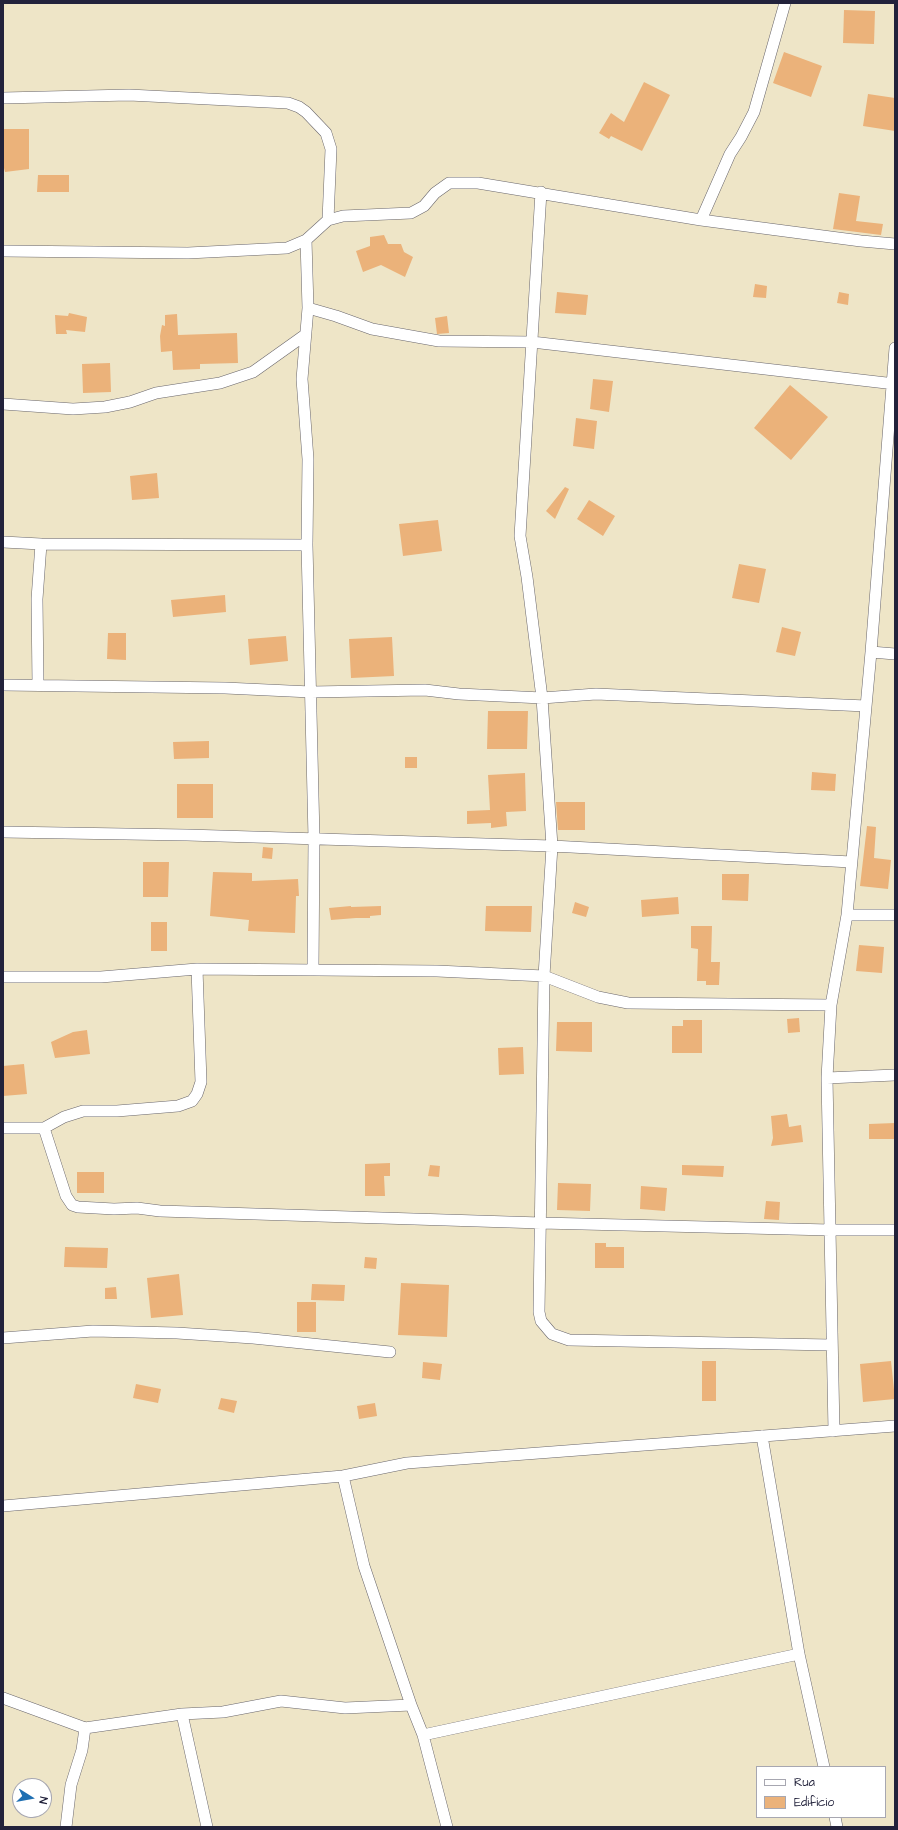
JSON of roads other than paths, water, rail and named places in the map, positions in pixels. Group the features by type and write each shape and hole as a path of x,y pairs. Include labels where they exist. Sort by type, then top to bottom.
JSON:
{"street":[{"path":"701,220 730,154 754,112 784,3"},
{"path":"3,98 129,95 288,103 299,107 306,112 326,133 330,149 328,220"},
{"path":"3,251 188,253 287,248 306,240 328,220 343,216 411,213 424,206 435,193 449,183 478,183 541,192 701,220 861,242 895,244"},
{"path":"541,192 520,536 527,577 542,698 552,846 544,976 539,1312 541,1321 546,1328 560,1338 569,1340 832,1344"},
{"path":"306,240 308,308 304,335 302,379 308,459 307,545 314,838 314,969"},
{"path":"308,308 372,328 439,341 532,342 893,383"},
{"path":"3,404 73,409 105,407 130,402 156,393 220,384 252,372 304,335"},
{"path":"834,1430 827,1078 831,1005 846,915 871,652 895,348"},
{"path":"3,542 41,544 307,545"},
{"path":"38,685 37,599 41,544"},
{"path":"871,652 895,654"},
{"path":"3,685 225,688 311,692 425,690 460,694 542,698 596,694 866,706"},
{"path":"3,832 314,838 552,846 851,862"},
{"path":"846,915 895,915"},
{"path":"3,977 101,977 197,970 314,969 437,971 544,976 598,997 628,1003 831,1005"},
{"path":"3,1128 44,1128 64,1117 83,1111 118,1111 171,1107 192,1102 197,1094 201,1082 197,970"},
{"path":"827,1078 895,1075"},
{"path":"44,1128 66,1196 72,1205 78,1207 541,1223 830,1230 895,1230"},
{"path":"3,1338 93,1331 177,1333 253,1338 390,1352"},
{"path":"3,1506 343,1476 407,1463 895,1426"},
{"path":"762,1436 799,1654 824,1766"},
{"path":"343,1476 364,1566 411,1705 423,1735 447,1827"},
{"path":"423,1735 799,1654"},
{"path":"3,1698 85,1728 182,1714 223,1712 281,1701 345,1708 411,1705"},
{"path":"182,1714 207,1827"},
{"path":"66,1827 71,1785 82,1750 85,1728"}]}
